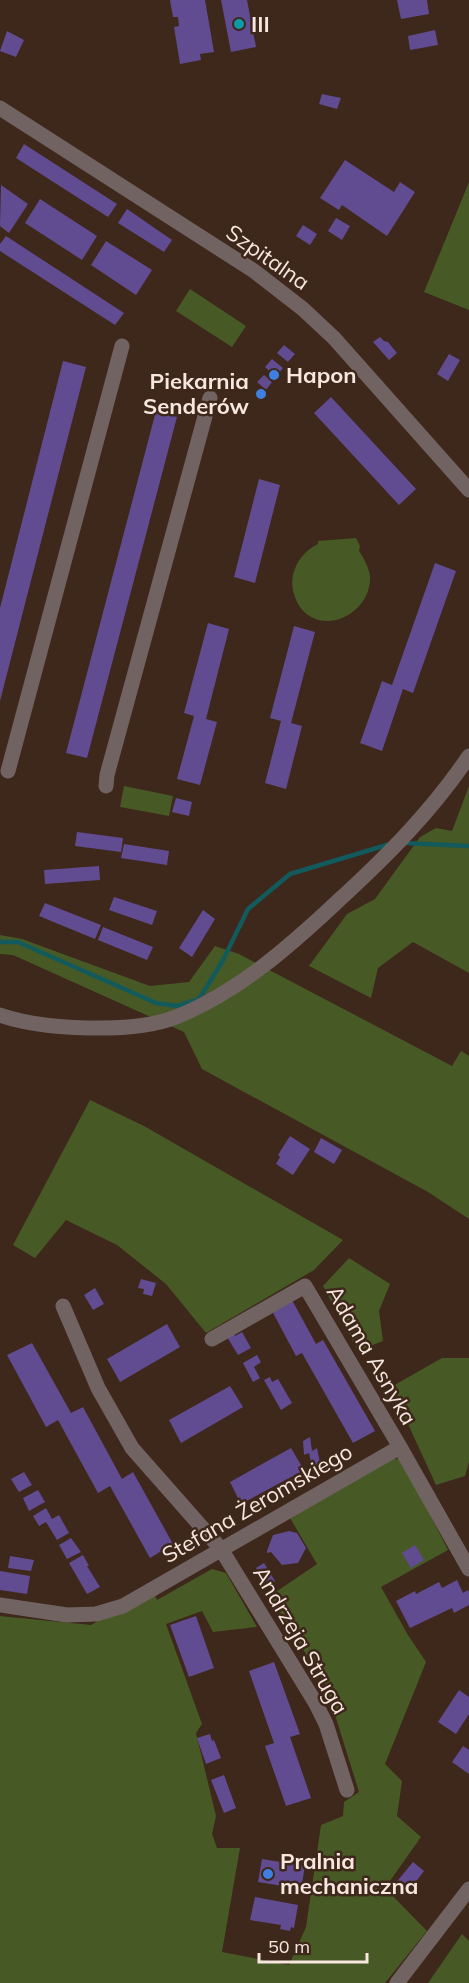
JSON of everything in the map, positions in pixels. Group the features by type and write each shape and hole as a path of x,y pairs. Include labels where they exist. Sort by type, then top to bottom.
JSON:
{"street":[{"name":"Szpitalna","path":"0,108 254,271 303,309 334,338 469,490"},
{"path":"8,771 122,346"},
{"path":"106,786 210,398"},
{"path":"0,1015 18,1021 104,1029 147,1025 174,1018 228,992 306,931 392,852 446,790 469,756"},
{"name":"Adama Asnyka","path":"212,1339 305,1286 400,1447"},
{"name":"Andrzeja Struga","path":"63,1306 98,1388 132,1448 221,1550 315,1702 326,1724 347,1790"},
{"path":"400,1447 469,1569"},
{"name":"Stefana Żeromskiego","path":"0,1605 67,1615 96,1614 123,1606 400,1447"},
{"path":"397,1983 469,1889"}],"green space":[{"path":"469,182 469,310 424,292"},
{"path":"190,289 246,326 232,347 176,311"},
{"path":"356,538 360,546 359,551 369,570 368,590 362,602 353,612 329,621 317,620 306,613 297,602 292,582 296,566 305,553 318,544 318,541"},
{"path":"124,786 173,796 169,816 120,807"},
{"path":"469,786 469,973 413,942 378,968 371,998 309,966 347,914 375,899 420,837 436,828 452,831"},
{"path":"0,935 22,939 150,986 189,982 215,946 239,954 452,1066 461,1051 469,1056 469,1219 428,1192 202,1069 184,1032 13,955 0,954"},
{"path":"90,1100 144,1126 343,1240 314,1270 206,1333 166,1284 117,1245 66,1220 35,1258 13,1245"},
{"path":"349,1258 390,1284 379,1311 383,1341 358,1351 323,1286"},
{"path":"442,1358 469,1358 469,1462 465,1476 436,1485 391,1387"},
{"path":"392,1458 402,1460 448,1550 381,1587 426,1662 385,1764 402,1781 397,1816 421,1837 385,1888 427,1931 385,1983 0,1983 0,1616 91,1625 153,1589 157,1600 212,1569 226,1573 257,1627 213,1632 202,1611 166,1624 202,1724 196,1733 216,1816 212,1834 217,1848 240,1848 222,1952 289,1965 306,1927 321,1825 343,1816 344,1802 359,1792 326,1686 270,1596 317,1564 290,1518"},
{"path":"462,1934 469,1941 469,1983 428,1983"}],"building":[{"path":"170,0 205,0 214,52 200,54 201,60 180,64 174,27 179,26 178,17 173,17"},
{"name":"III","path":"221,0 247,0 256,47 231,52"},
{"path":"397,0 427,0 429,14 401,19"},
{"path":"435,30 438,45 410,50 408,36"},
{"path":"7,31 24,40 16,57 0,51"},
{"path":"322,94 341,98 337,109 319,104"},
{"path":"24,144 117,204 108,217 16,158"},
{"path":"345,160 394,192 400,182 415,192 387,236 342,205 339,210 320,198"},
{"path":"1,185 28,204 9,233 0,226"},
{"path":"40,199 97,236 82,260 25,223"},
{"path":"127,209 172,240 164,252 118,223"},
{"path":"336,218 350,226 342,240 328,231"},
{"path":"303,225 317,234 310,245 296,236"},
{"path":"6,236 124,313 115,325 0,251 0,244"},
{"path":"106,241 152,270 136,295 91,265"},
{"path":"380,337 388,342 397,353 389,360 373,342"},
{"path":"284,345 295,354 288,362 277,353"},
{"path":"449,354 460,360 448,381 437,374"},
{"path":"272,359 283,368 276,377 265,367"},
{"path":"63,361 86,367 0,701 0,608"},
{"path":"264,375 272,382 266,390 257,382"},
{"path":"331,397 416,489 399,505 314,413"},
{"path":"156,411 177,417 87,758 66,753"},
{"path":"259,479 280,485 255,583 234,577"},
{"path":"435,563 456,571 413,693 403,689 382,751 360,743 382,681 392,685"},
{"path":"208,623 229,629 206,719 217,722 200,785 177,779 194,716 184,713"},
{"path":"294,626 315,632 291,723 302,726 286,789 265,783 281,721 270,718"},
{"path":"176,798 192,802 189,816 172,812"},
{"path":"77,832 123,838 121,852 75,846"},
{"path":"124,844 169,851 167,865 121,858"},
{"path":"99,866 100,880 45,884 44,870"},
{"path":"114,897 157,911 152,925 109,910"},
{"path":"45,903 101,925 95,939 39,916"},
{"path":"203,910 215,919 192,957 179,948"},
{"path":"103,927 153,947 147,960 98,940"},
{"path":"290,1136 310,1149 293,1175 276,1164 280,1157 278,1155"},
{"path":"321,1138 342,1150 334,1164 314,1152"},
{"path":"141,1279 156,1283 152,1296 143,1294 144,1289 138,1288"},
{"path":"95,1288 104,1304 93,1310 84,1295"},
{"path":"292,1300 316,1344 323,1340 375,1431 353,1443 302,1353 296,1356 272,1311"},
{"path":"167,1324 180,1347 120,1382 107,1359"},
{"path":"242,1332 251,1348 238,1355 227,1337 233,1333 235,1336"},
{"path":"32,1343 71,1413 83,1407 122,1479 133,1472 173,1544 150,1558 110,1486 98,1493 58,1420 46,1427 7,1355"},
{"path":"257,1355 261,1362 254,1367 260,1378 253,1382 243,1363"},
{"path":"270,1377 272,1382 278,1379 292,1403 281,1410 264,1380"},
{"path":"230,1386 243,1407 181,1443 169,1420"},
{"path":"310,1437 312,1451 317,1448 320,1463 312,1467 309,1453 304,1455 303,1441"},
{"path":"291,1448 304,1470 241,1504 230,1482"},
{"path":"24,1472 32,1485 19,1492 11,1479"},
{"path":"38,1490 45,1502 29,1511 23,1498"},
{"path":"46,1508 52,1519 59,1515 69,1533 57,1540 46,1522 39,1526 33,1516"},
{"path":"289,1531 297,1533 306,1548 298,1563 282,1565 271,1552 267,1553 267,1551 273,1535"},
{"path":"71,1538 81,1552 67,1559 59,1545"},
{"path":"415,1545 424,1560 411,1568 402,1553"},
{"path":"83,1555 100,1587 87,1594 69,1563"},
{"path":"10,1556 34,1560 31,1571 8,1568"},
{"path":"264,1563 275,1581 267,1586 256,1568"},
{"path":"0,1571 30,1576 27,1594 0,1590"},
{"path":"457,1580 463,1593 468,1590 469,1592 469,1605 454,1613 452,1608 410,1628 396,1601 439,1582 442,1588"},
{"path":"196,1616 214,1668 189,1677 170,1625"},
{"path":"274,1662 300,1734 290,1737 311,1798 286,1806 265,1746 274,1743 249,1671"},
{"path":"459,1690 469,1697 469,1714 456,1734 438,1722"},
{"path":"210,1734 221,1758 206,1764 197,1738"},
{"path":"463,1746 469,1750 469,1774 452,1762"},
{"path":"224,1775 236,1808 224,1813 211,1780"},
{"path":"262,1859 305,1866 301,1889 258,1882"},
{"path":"413,1862 424,1871 406,1895 394,1885"},
{"path":"255,1897 298,1905 294,1928 291,1927 290,1931 280,1929 281,1925 250,1920"}],"waterway":[{"path":"404,843 469,846"},
{"path":"0,942 18,942 156,1003 177,1006 199,999 222,962 248,909 290,874 390,844"}],"place":[{"name":"III","path":"239,24"},
{"name":"Hapon","path":"274,375"},
{"name":"Piekarnia Senderów","path":"261,394"},
{"name":"Pralnia mechaniczna","path":"268,1874"}]}
